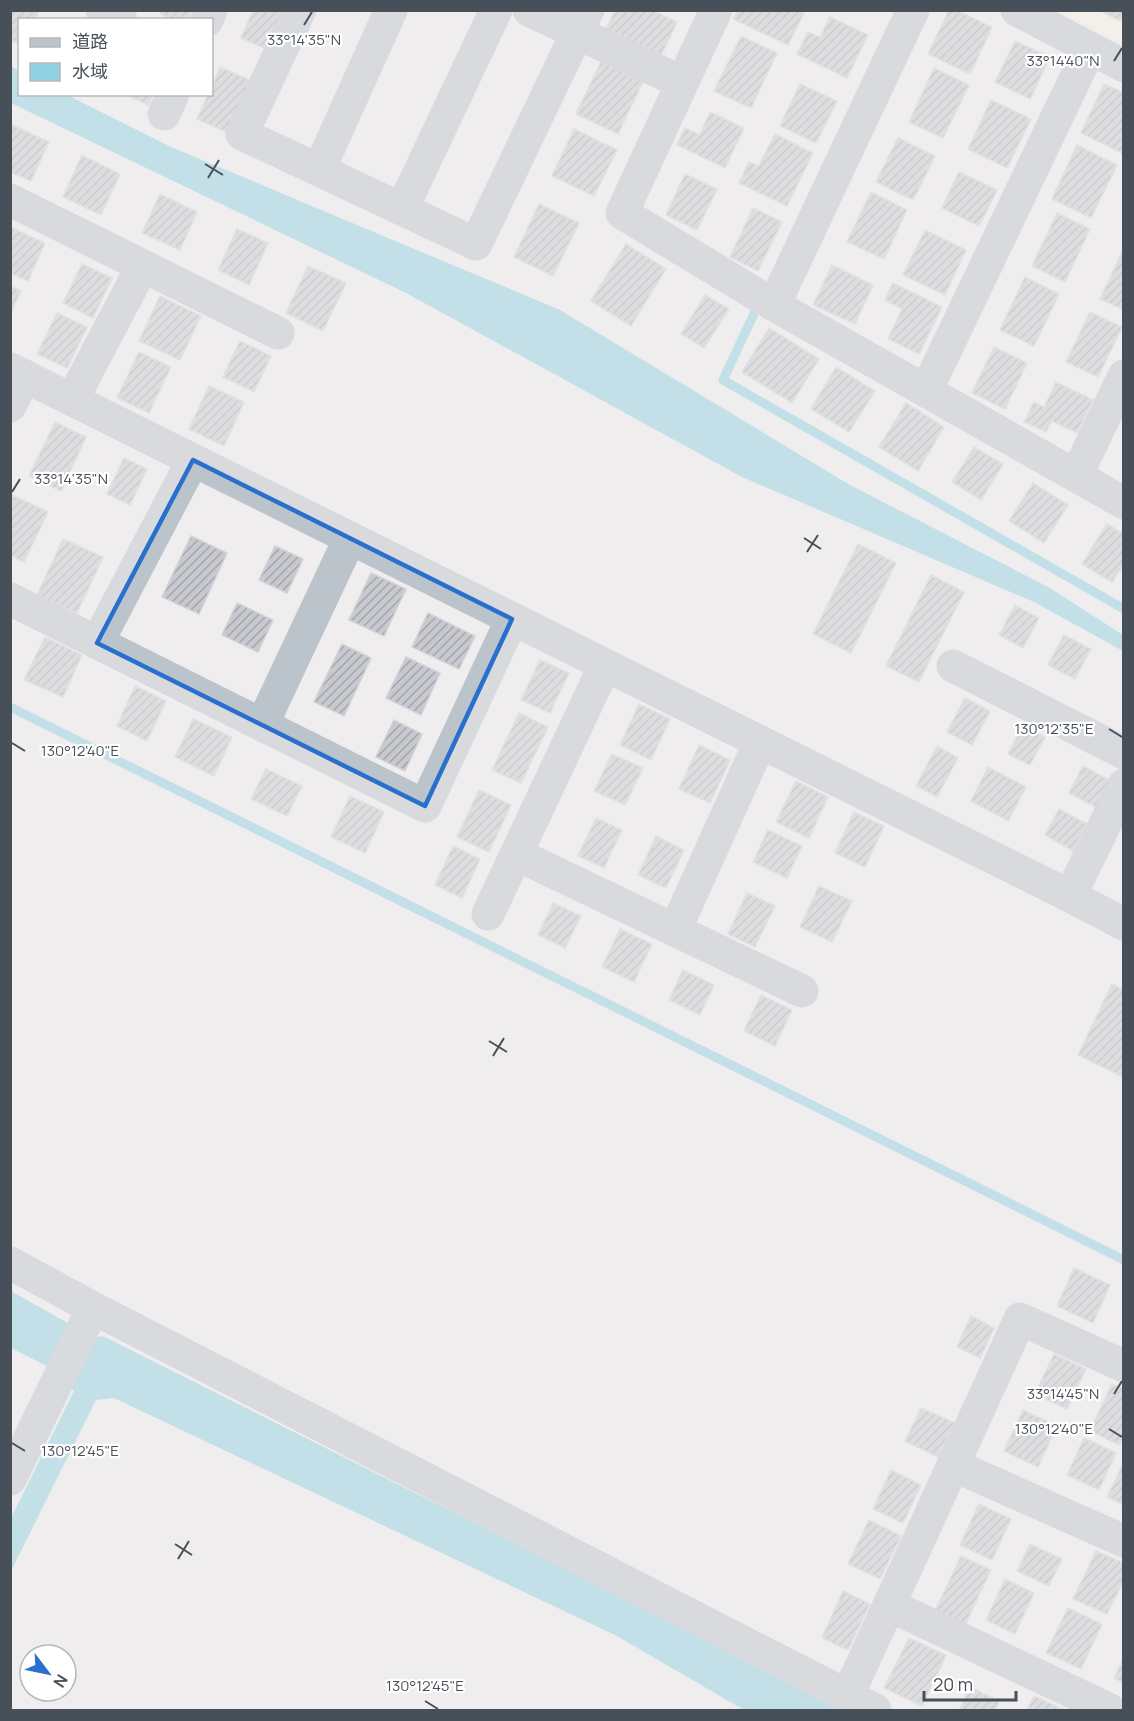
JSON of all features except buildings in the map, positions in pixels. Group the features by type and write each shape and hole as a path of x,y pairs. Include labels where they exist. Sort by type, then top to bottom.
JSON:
{"street":[{"path":"102,10 117,18"},
{"path":"300,10 242,134 476,244 583,22"},
{"path":"319,170 392,10"},
{"path":"402,209 496,10"},
{"path":"529,10 583,22 681,82"},
{"path":"716,10 622,213 765,299 1124,503"},
{"path":"765,299 913,10"},
{"path":"1017,10 1124,66"},
{"path":"927,391 1090,48"},
{"path":"10,200 278,333"},
{"path":"72,400 142,267"},
{"path":"10,406 18,373 1124,924"},
{"path":"1076,476 1124,376"},
{"path":"97,643 193,460"},
{"path":"262,725 350,538"},
{"path":"10,599 425,806 512,619"},
{"path":"488,914 605,665"},
{"path":"953,666 1124,753"},
{"path":"675,930 760,742"},
{"path":"1070,896 1124,785"},
{"path":"516,854 802,991"},
{"path":"10,1263 861,1704 889,1605 1020,1319 1124,1366"},
{"path":"10,1479 93,1308"},
{"path":"953,1465 1124,1541"},
{"path":"889,1605 1110,1710"}],"highlighted area":[{"path":"193,460 512,619 425,806 97,643"}],"shaded area":[{"path":"1061,11 1123,11 1123,43"}],"water":[{"path":"11,66 18,70 18,96 69,96 171,147 560,310 850,485 1050,588 1123,635 1123,651 1034,602 742,477 406,293 11,103"},
{"path":"11,1291 94,1338 103,1336 847,1710 744,1710 617,1636 114,1398 96,1400 11,1571 11,1518 74,1391 49,1367 11,1348"}],"waterway":[{"path":"759,303 723,380 1124,609"},
{"path":"10,707 1124,1260"}]}
